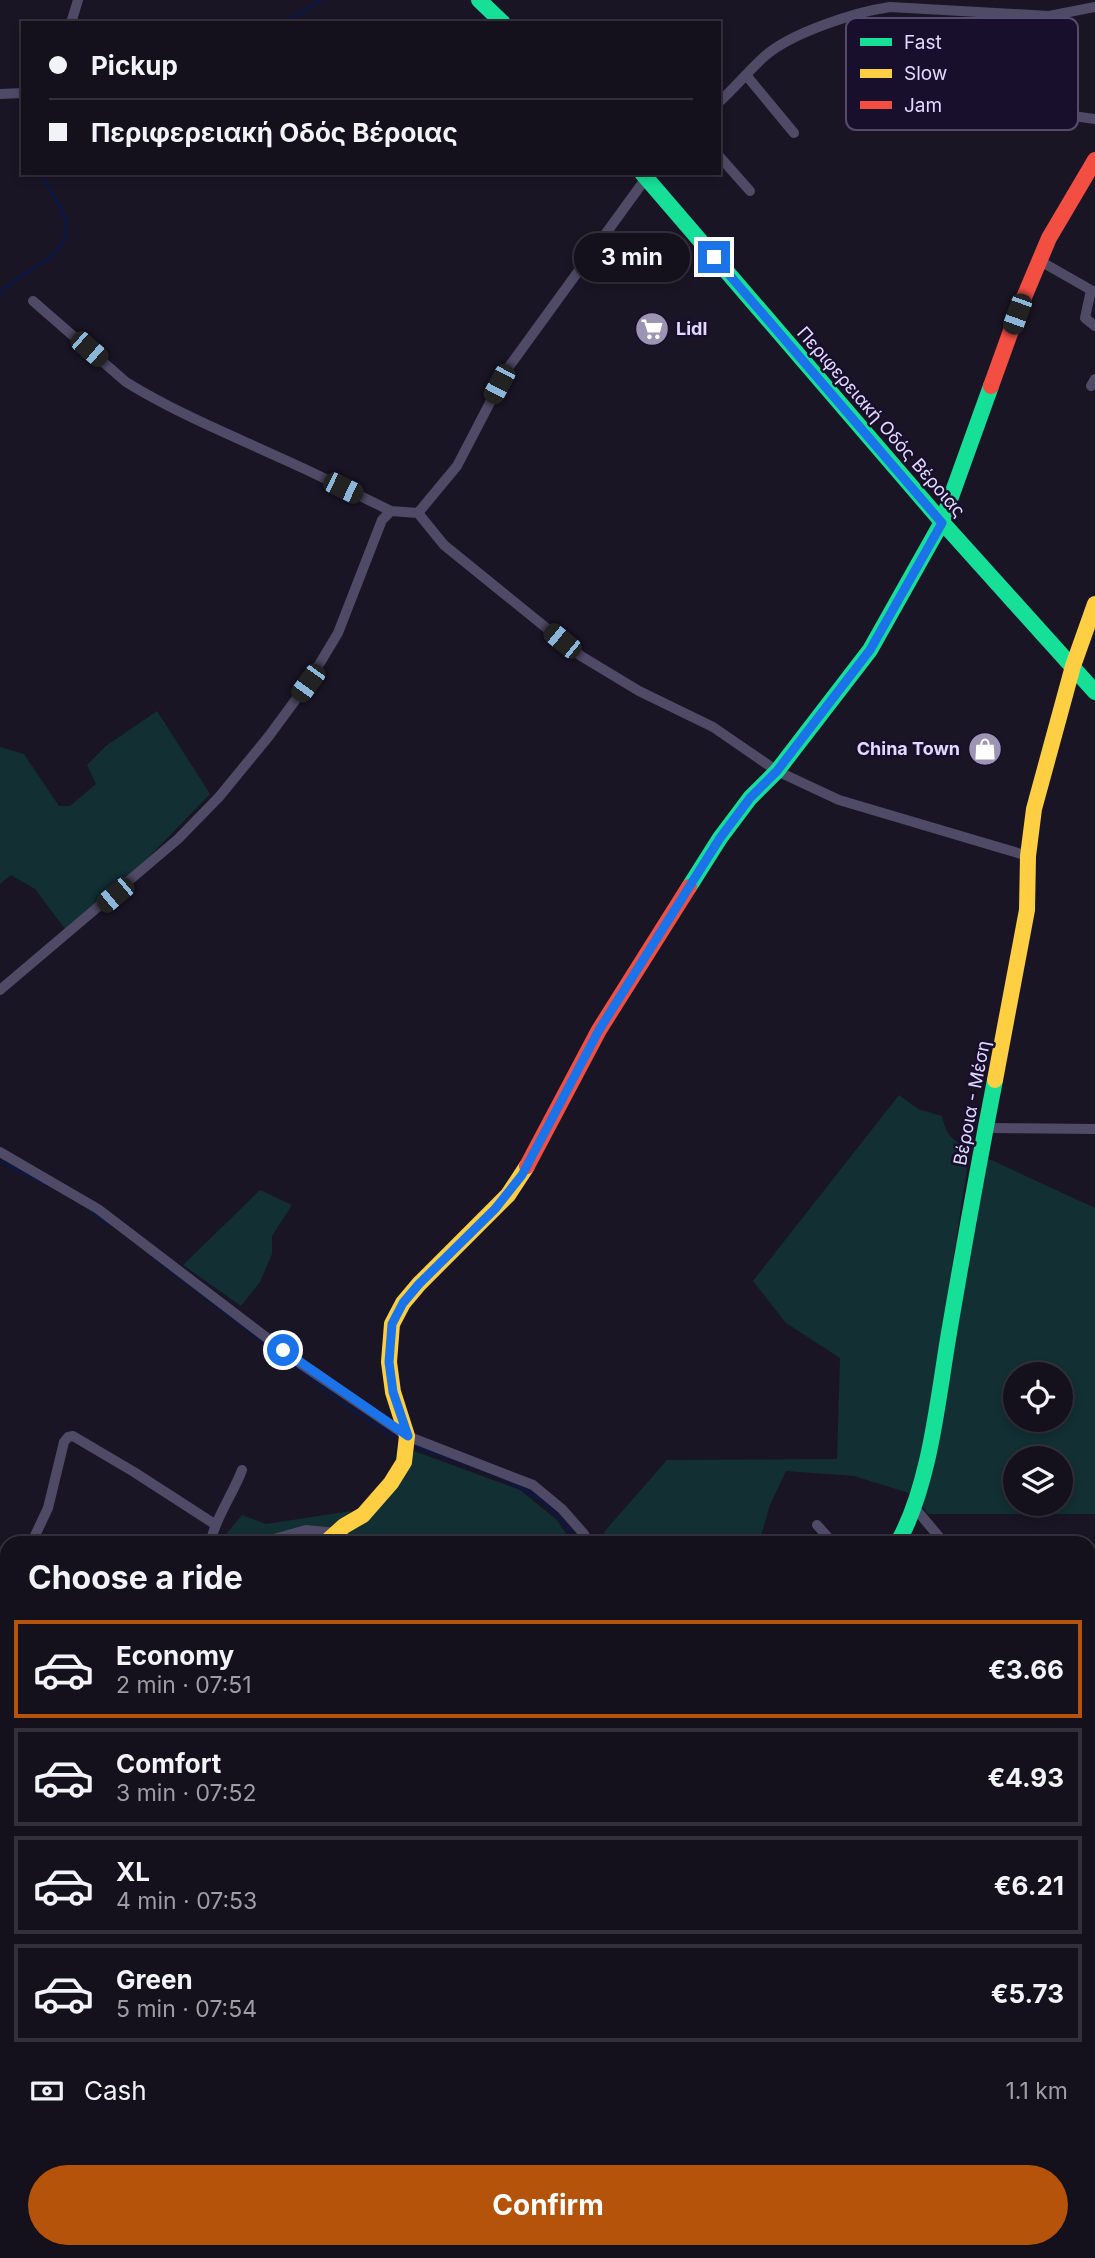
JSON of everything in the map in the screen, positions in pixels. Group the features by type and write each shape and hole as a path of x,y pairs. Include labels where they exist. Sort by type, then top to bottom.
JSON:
{"street":[{"path":"72,21 78,0"},
{"path":"479,0 501,21"},
{"path":"848,18 888,3 1049,16 1095,7"},
{"path":"721,100 766,55 796,37 846,19"},
{"path":"746,75 794,133"},
{"path":"0,94 21,93"},
{"path":"721,158 750,191"},
{"path":"333,1536 363,1515 391,1483 404,1462 408,1436 393,1392 389,1362 392,1324 403,1303 495,1209 522,1175 619,998 734,817 777,771 870,650 942,523 1017,314 1049,238 1095,160"},
{"path":"418,513 457,466 508,368 646,175"},
{"name":"Περιφερειακή Οδός Βέροιας","path":"646,175 942,523 1095,692"},
{"path":"1040,261 1091,290 1085,318 1095,326"},
{"path":"33,301 126,382 142,392 391,511 418,513 444,545 581,656 639,691 713,727 777,771 839,800 1028,856"},
{"path":"0,990 178,839 219,797 269,736 308,683 338,633 382,520 391,511"},
{"name":"Βέροια - Μέση","path":"902,1536 914,1507 930,1446 963,1248 1027,910 1028,856 1034,809 1073,666 1095,604"},
{"path":"987,1128 1095,1129"},
{"path":"0,1152 98,1209 301,1364 408,1436 533,1485 562,1509 585,1536"},
{"path":"35,1536 51,1499 64,1442 73,1436 216,1525"},
{"path":"213,1536 242,1470"},
{"path":"914,1507 938,1536"},
{"path":"817,1525 827,1536"},
{"path":"285,1536 306,1530 324,1536"}],"green space":[{"path":"157,711 210,794 146,860 65,929 35,889 11,875 0,884 0,747 24,754 59,806 70,806 96,784 87,765 106,746"},
{"path":"899,1095 918,1109 942,1116 951,1137 970,1150 927,1426 909,1493 854,1476 786,1471 770,1505 761,1536 605,1536 604,1532 667,1460 837,1459 840,1358 786,1323 753,1281"},
{"path":"987,1158 1095,1208 1095,1514 1073,1514 1073,1446 1003,1446 1003,1514 928,1514 922,1506"},
{"path":"260,1190 292,1205 272,1236 272,1254 260,1282 241,1306 183,1265"},
{"path":"414,1451 520,1490 557,1520 567,1536 339,1536 408,1464"},
{"path":"351,1511 350,1517 325,1536 225,1536 242,1515 266,1524"}],"waterway":[{"path":"288,21 321,0"},
{"path":"0,294 18,278 53,255 66,234 64,215 43,175"},
{"path":"0,1161 45,1184"},
{"path":"90,1210 107,1223"},
{"path":"149,1254 355,1412 393,1436"},
{"path":"415,1446 496,1476 527,1491 556,1514 573,1536"}],"traffic: fast":[{"path":"479,0 501,21"},
{"path":"644,175 942,522 1095,692"},
{"path":"689,887 720,838 750,798 777,771 870,650 942,522 991,386"},
{"path":"901,1536 918,1494 932,1439 995,1080"}],"traffic: slow":[{"path":"995,1080 1027,910 1028,856 1034,809 1073,666 1095,604"},
{"path":"333,1536 363,1515 391,1483 404,1462 407,1436 393,1392 389,1362 392,1324 403,1303 508,1195 527,1166"}],"traffic: jam":[{"path":"991,386 1049,238 1095,160"},
{"path":"527,1166 599,1030 689,887"}],"place":[{"name":"Lidl","path":"652,329"},
{"name":"China Town","path":"985,749"}],"route":[{"path":"283,1350 408,1436 393,1392 389,1362 392,1324 403,1303 495,1209 522,1175 599,1030 720,838 750,798 777,771 870,650 942,523 714,257"}]}
